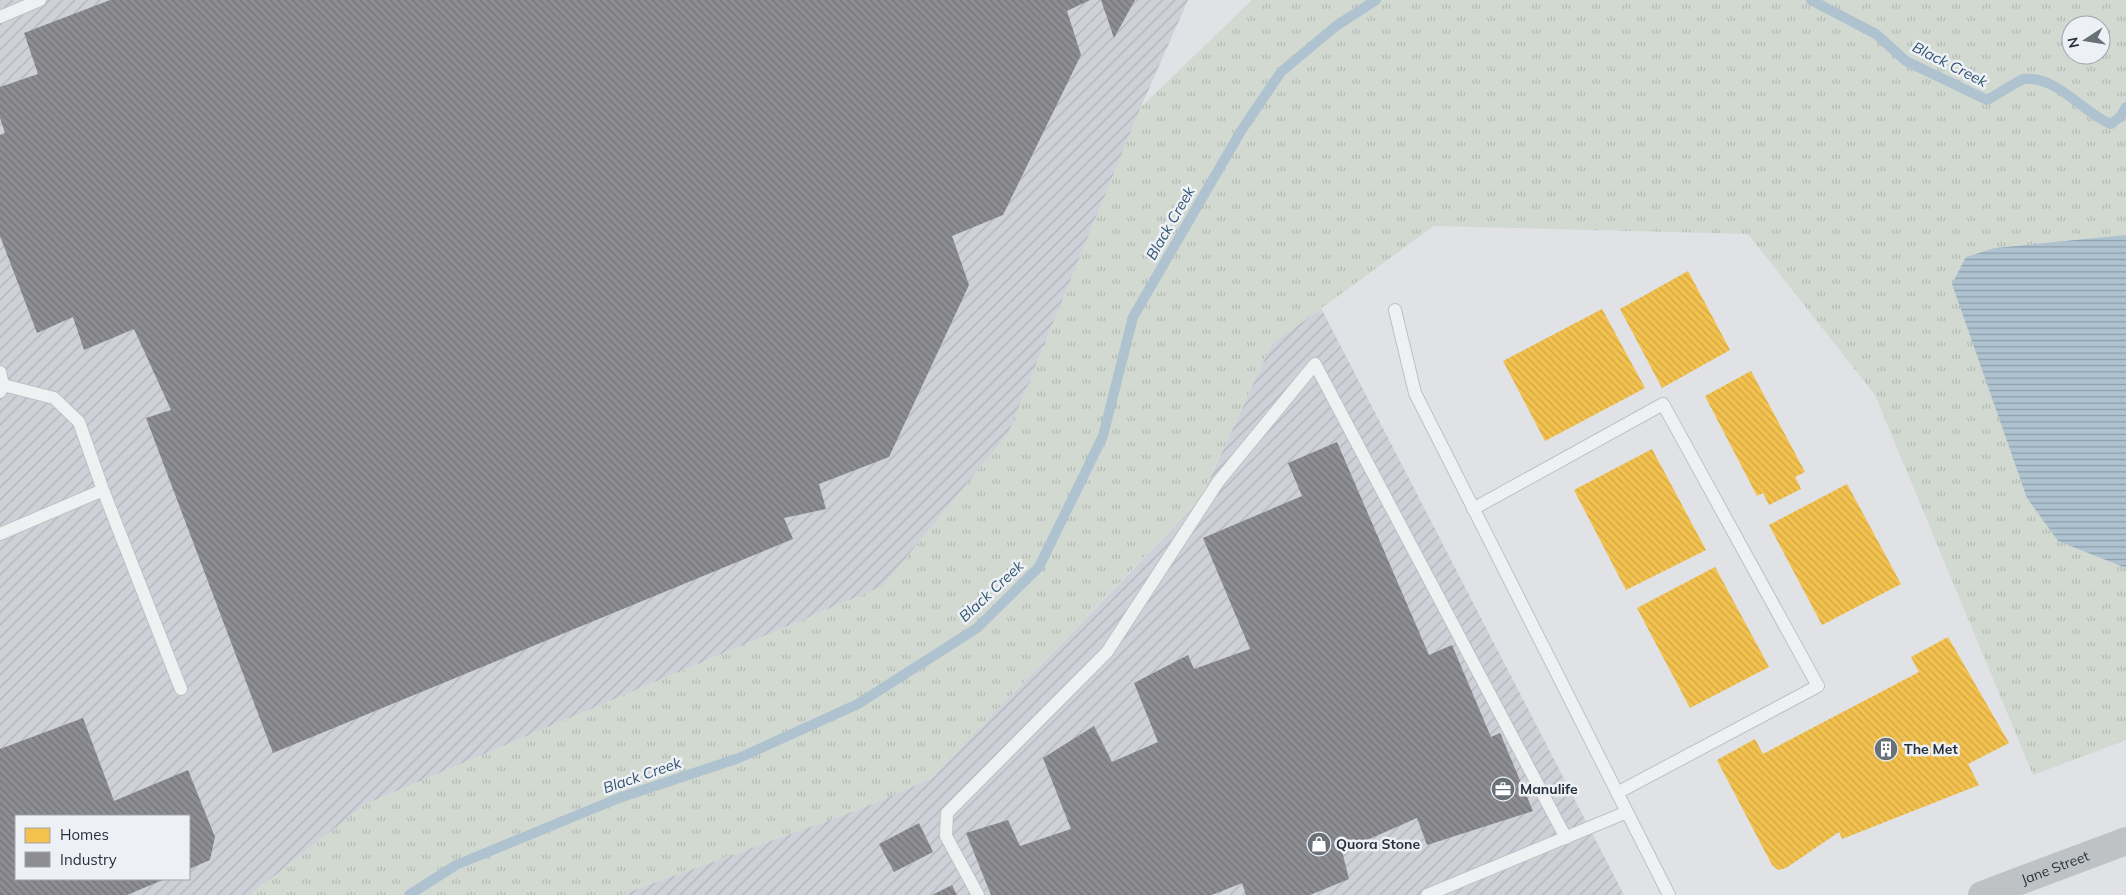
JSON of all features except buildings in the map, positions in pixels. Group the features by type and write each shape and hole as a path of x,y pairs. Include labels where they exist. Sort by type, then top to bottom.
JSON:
{"main road":[{"name":"Jane Street","path":"1982,895 2126,842"}],"lane":[{"path":"0,17 40,0"},
{"path":"1395,310 1415,393 1669,895"},
{"path":"978,895 946,836 947,814 1107,652 1218,482 1315,364 1566,838"},
{"path":"0,372 2,389 54,398 79,422 103,490 181,689"},
{"path":"1474,509 1663,404 1818,686 1617,793"},
{"path":"0,534 103,490"},
{"path":"1427,895 1627,812"}],"shaded area":[{"path":"0,0 1188,0 1141,107 1008,434 883,586 366,804 250,895 0,895"},
{"path":"1321,308 1624,895 620,895 860,809 930,779 1200,500 1271,345"}],"green space":[{"path":"1252,0 2126,0 2126,740 2033,775 1875,395 1748,234 1434,226 1271,345 1200,499 930,779 860,809 620,895 250,895 366,804 883,586 1008,434 1141,107"}],"water":[{"path":"2126,235 2126,568 2058,541 2027,498 1952,284 1966,257 1995,248"}],"waterway":[{"name":"Black Creek","path":"409,895 456,865 619,798 739,758 858,704 977,628 1039,567 1103,436 1133,317 1241,131 1281,72 1336,26 1376,0"},
{"name":"Black Creek","path":"1811,0 1876,34 1906,61 1987,100 2021,80 2036,79 2058,89 2090,112 2111,124 2121,116 2126,107"}],"place":[{"name":"The Met","path":"1886,749"},
{"name":"Manulife","path":"1503,789"},
{"name":"Quora Stone","path":"1319,844"}]}
